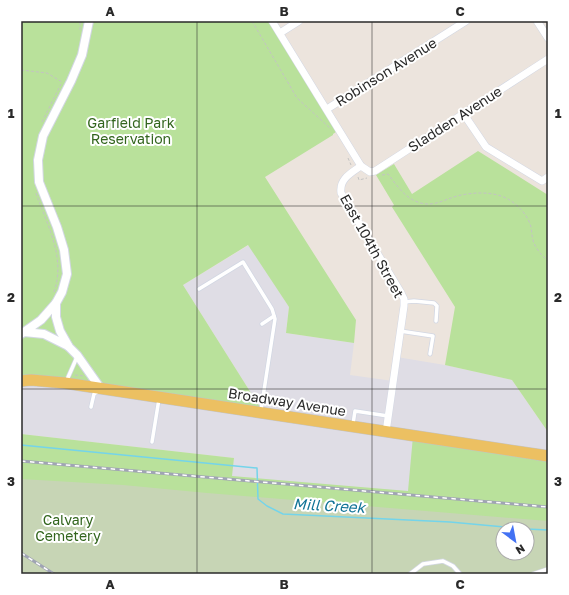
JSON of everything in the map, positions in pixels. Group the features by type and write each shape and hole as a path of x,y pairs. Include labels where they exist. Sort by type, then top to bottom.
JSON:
{"main road":[{"name":"Broadway Avenue","path":"21,381 32,380 65,383 548,456"}],"street":[{"path":"22,333 41,320 56,303 62,292 66,274 64,250 57,227 39,182 38,160 43,136 71,81 82,55 89,21"},
{"path":"272,21 361,166"},
{"path":"280,33 299,21"},
{"name":"Robinson Avenue","path":"327,110 466,21"},
{"path":"538,21 548,38"},
{"name":"Sladden Avenue","path":"361,166 370,172 375,171 548,59"},
{"path":"463,113 486,148 545,179"},
{"name":"East 104th Street","path":"361,166 344,179 341,184 341,193 400,291 404,302 386,432"},
{"path":"56,303 56,317 60,331 69,347 101,389"},
{"path":"22,333 44,334 69,347"}],"lane":[{"path":"199,289 243,262 272,310 275,319 261,413"},
{"path":"404,302 414,301 434,303 437,306 436,321"},
{"path":"262,324 274,316"},
{"path":"400,332 433,336 430,354"},
{"path":"65,383 77,356"},
{"path":"91,407 94,394 101,389"},
{"path":"152,442 160,398"},
{"path":"352,427 355,411 388,416"},
{"path":"410,574 423,564 443,562 453,566 460,574"},
{"path":"533,574 548,569"}],"path":[{"path":"79,34 80,21"},
{"path":"252,21 297,98 334,132"},
{"path":"21,70 47,73 62,82 41,124"},
{"path":"347,156 352,166"},
{"path":"356,174 359,180 368,178"},
{"path":"379,175 388,174 404,193 413,200 428,204 436,204 455,197 474,193 487,193 507,199 523,211 531,226 533,241 548,261"},
{"path":"35,192 52,236 58,260 57,282 53,293"},
{"path":"75,375 87,377"}],"shaded area":[{"path":"249,245 289,307 286,333 354,343 350,375 393,381 397,357 445,365 512,380 548,432 548,456 512,504 231,479 234,458 21,434 21,381 263,412 183,285"}],"green space":[{"name":"Garfield Park Reservation","path":"21,21 272,21 339,130 265,177 356,320 354,343 286,333 289,307 248,245 183,285 263,412 21,381"},
{"path":"478,151 548,195 548,432 512,380 445,365 455,307 392,207 394,205 376,175 394,164 412,194"},
{"path":"21,434 234,458 232,476 408,491 413,436 548,456 548,546 535,535 535,521 495,521 495,530 21,565"},
{"name":"Calvary Cemetery","path":"21,479 123,485 548,521 548,574 21,574"}],"waterway":[{"name":"Mill Creek","path":"21,445 257,468 258,499 267,506 283,514 450,522 495,526"},
{"name":"Mill Creek","path":"535,529 548,530"}],"railway":[{"path":"21,461 548,507"},
{"path":"21,553 54,574"}]}
